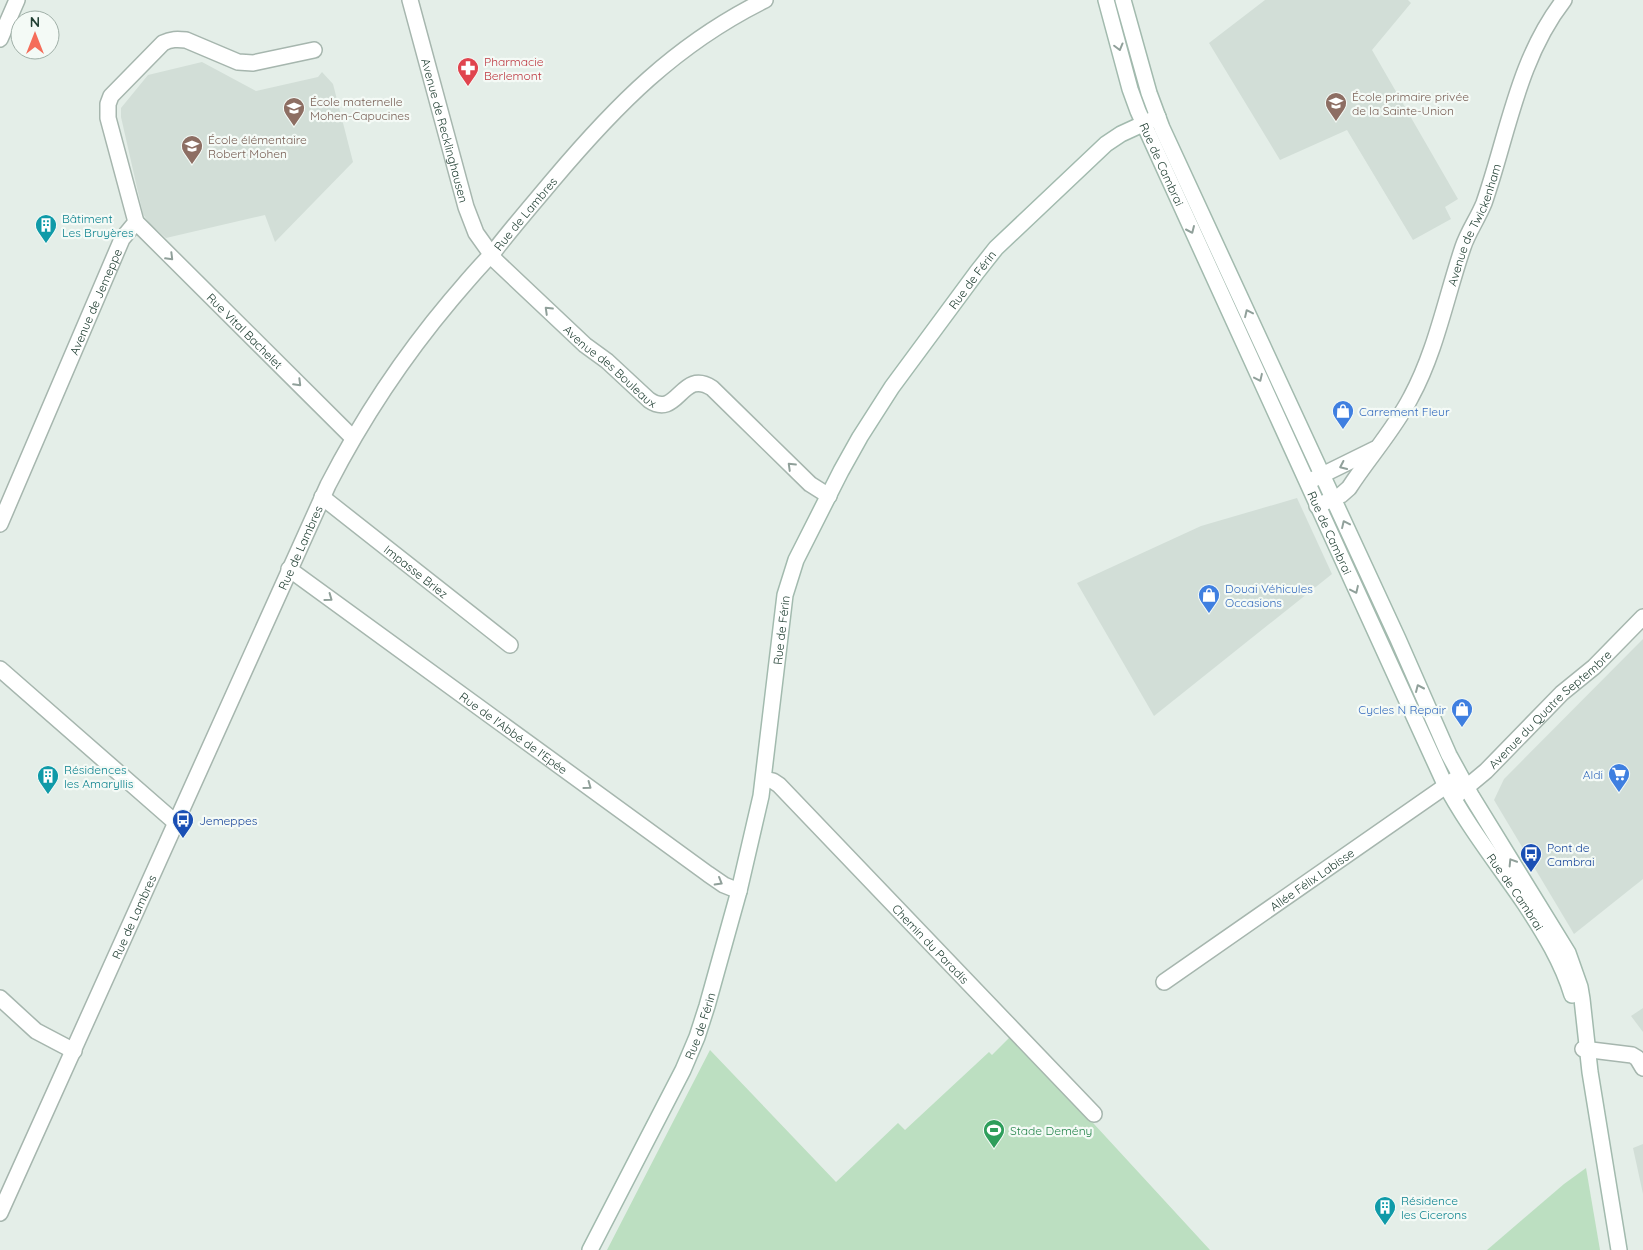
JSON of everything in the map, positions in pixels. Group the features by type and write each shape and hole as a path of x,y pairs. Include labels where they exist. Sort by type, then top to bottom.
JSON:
{"street":[{"path":"0,39 17,0"},
{"name":"Avenue de Recklinghausen","path":"410,0 466,207 482,244 492,254"},
{"name":"Rue de Lambres","path":"0,1213 322,497 353,438 406,356 435,319 590,136 640,85 675,56 728,19 766,0"},
{"name":"Rue de Cambrai","path":"1106,0 1130,89 1143,123 1317,506 1450,792 1539,925 1558,959 1571,994 1590,1072 1619,1250"},
{"name":"Rue de Cambrai","path":"1123,0 1149,93 1158,117 1442,740 1463,782 1568,953 1580,987 1585,1018 1585,1049"},
{"name":"Avenue de Twickenham","path":"1317,506 1342,495 1350,488 1404,410 1423,373 1463,246 1483,204 1524,72 1546,26 1564,0"},
{"path":"136,222 108,118 108,104 111,96 118,88 163,43 169,40 186,40 238,62 245,63 314,50"},
{"name":"Rue de Férin","path":"590,1250 690,1054 707,1006 755,827 764,779 782,609 787,585 796,560 851,453 882,402 986,260 1015,228 1106,144 1121,134 1158,117"},
{"name":"Rue Vital Bachelet","path":"136,222 353,438"},
{"name":"Avenue de Jemeppe","path":"0,524 122,239 136,222"},
{"name":"Avenue des Bouleaux","path":"492,254 496,261 585,345 607,361 649,400 656,405 662,406 670,403 687,387 698,383 705,384 712,388 810,484 829,496"},
{"name":"Avenue de Twickenham","path":"1306,482 1364,456 1378,447"},
{"name":"Impasse Briez","path":"322,497 510,645"},
{"name":"Rue de l'Abbé de l'Epée","path":"289,570 708,874 724,885 739,891"},
{"name":"Avenue du Quatre Septembre","path":"1450,792 1463,782 1486,771 1562,693 1594,667 1643,618"},
{"path":"0,669 176,823"},
{"name":"Chemin du Paradis","path":"764,779 779,785 1094,1114"},
{"name":"Allée Félix Labisse","path":"1164,982 1450,792"},
{"path":"0,998 36,1031 74,1051"},
{"path":"1585,1049 1632,1055 1637,1058 1643,1068"}],"shaded area":[{"name":"École primaire privée de la Sainte-Union","path":"1265,0 1408,0 1411,3 1372,50 1458,199 1445,207 1451,219 1413,240 1347,130 1280,160 1209,43"},
{"path":"202,62 256,91 318,77 322,72 333,84 353,162 275,242 265,215 166,238 149,223 143,214 121,117 121,108 148,75"},
{"path":"1297,498 1332,574 1154,716 1077,583 1201,526"},
{"path":"1643,639 1643,879 1574,934 1494,800 1504,779"},
{"path":"1643,1008 1643,1032 1631,1016"},
{"path":"1643,1144 1643,1194 1633,1148"}],"green space":[{"name":"Stade Demény","path":"1012,1035 1210,1250 607,1250 710,1050 836,1182 898,1123 905,1130 989,1052 992,1055"},
{"path":"1586,1168 1600,1250 1487,1250 1564,1184"}],"place":[{"name":"Pharmacie Berlemont","path":"468,87"},
{"name":"École primaire privée de la Sainte-Union","path":"1336,122"},
{"name":"École maternelle Mohen-Capucines","path":"294,127"},
{"name":"École élémentaire Robert Mohen","path":"192,165"},
{"name":"Bâtiment Les Bruyères","path":"46,244"},
{"name":"Carrement Fleur","path":"1343,430"},
{"name":"Douai Véhicules Occasions","path":"1209,614"},
{"name":"Cycles N Repair","path":"1462,728"},
{"name":"Aldi","path":"1619,793"},
{"name":"Résidences les Amaryllis","path":"48,795"},
{"name":"Jemeppes","path":"183,839"},
{"name":"Pont de Cambrai","path":"1531,873"},
{"name":"Stade Demény","path":"994,1149"},
{"name":"Résidence les Cicerons","path":"1385,1226"}]}
